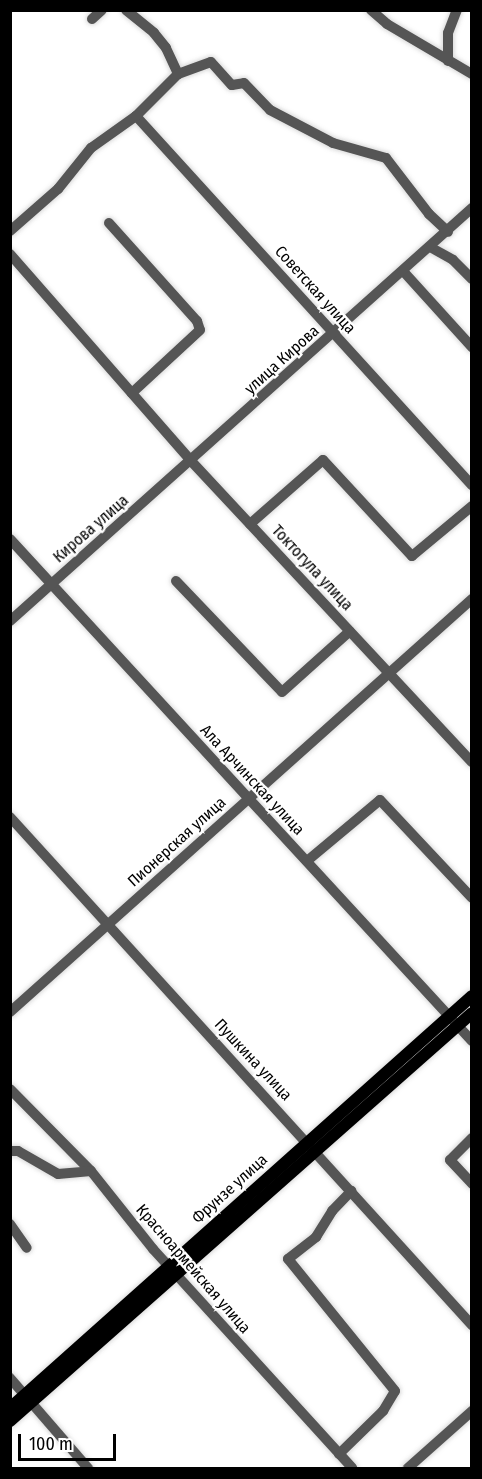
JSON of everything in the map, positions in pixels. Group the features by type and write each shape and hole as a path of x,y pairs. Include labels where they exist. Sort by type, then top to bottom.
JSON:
{"main road":[{"name":"Фрунзе улица","path":"10,1421 29,1398 453,1021 471,996"},
{"name":"Фрунзе улица","path":"453,1021 471,1013"},
{"name":"Фрунзе улица","path":"10,1408 29,1398"}],"street":[{"path":"92,19 102,10"},
{"path":"126,10 154,33 166,48 178,74"},
{"path":"371,10 471,74"},
{"path":"448,61 448,33 457,10"},
{"path":"10,231 58,189 91,148 136,116 178,74 211,62 232,85 244,83 270,110 333,143 386,158 429,214 448,232"},
{"name":"Советская улица","path":"136,116 471,484"},
{"name":"улица Кирова","path":"192,462 448,232 471,208"},
{"path":"109,222 196,321 200,330 132,393"},
{"path":"430,247 453,260 471,279"},
{"name":"Токтогула улица","path":"10,254 192,462 471,762"},
{"path":"403,271 471,347"},
{"path":"250,524 323,460 412,556 471,507"},
{"name":"Кирова улица","path":"10,621 192,462"},
{"name":"Ала Арчинская улица","path":"10,539 471,1041"},
{"path":"176,581 282,692 350,631"},
{"name":"Пионерская улица","path":"10,1012 471,599"},
{"path":"307,861 380,800 471,898"},
{"name":"Пушкина улица","path":"10,817 312,1146 471,1325"},
{"name":"Красноармейская улица","path":"10,1089 91,1171 173,1270 352,1468"},
{"path":"471,1138 450,1160 471,1184"},
{"path":"10,1151 18,1151 58,1174 91,1171"},
{"path":"339,1454 383,1411 395,1391 288,1259 316,1237 332,1211 351,1191"},
{"path":"10,1224 27,1248"},
{"path":"10,1378 88,1468"},
{"path":"408,1468 471,1411"}]}
